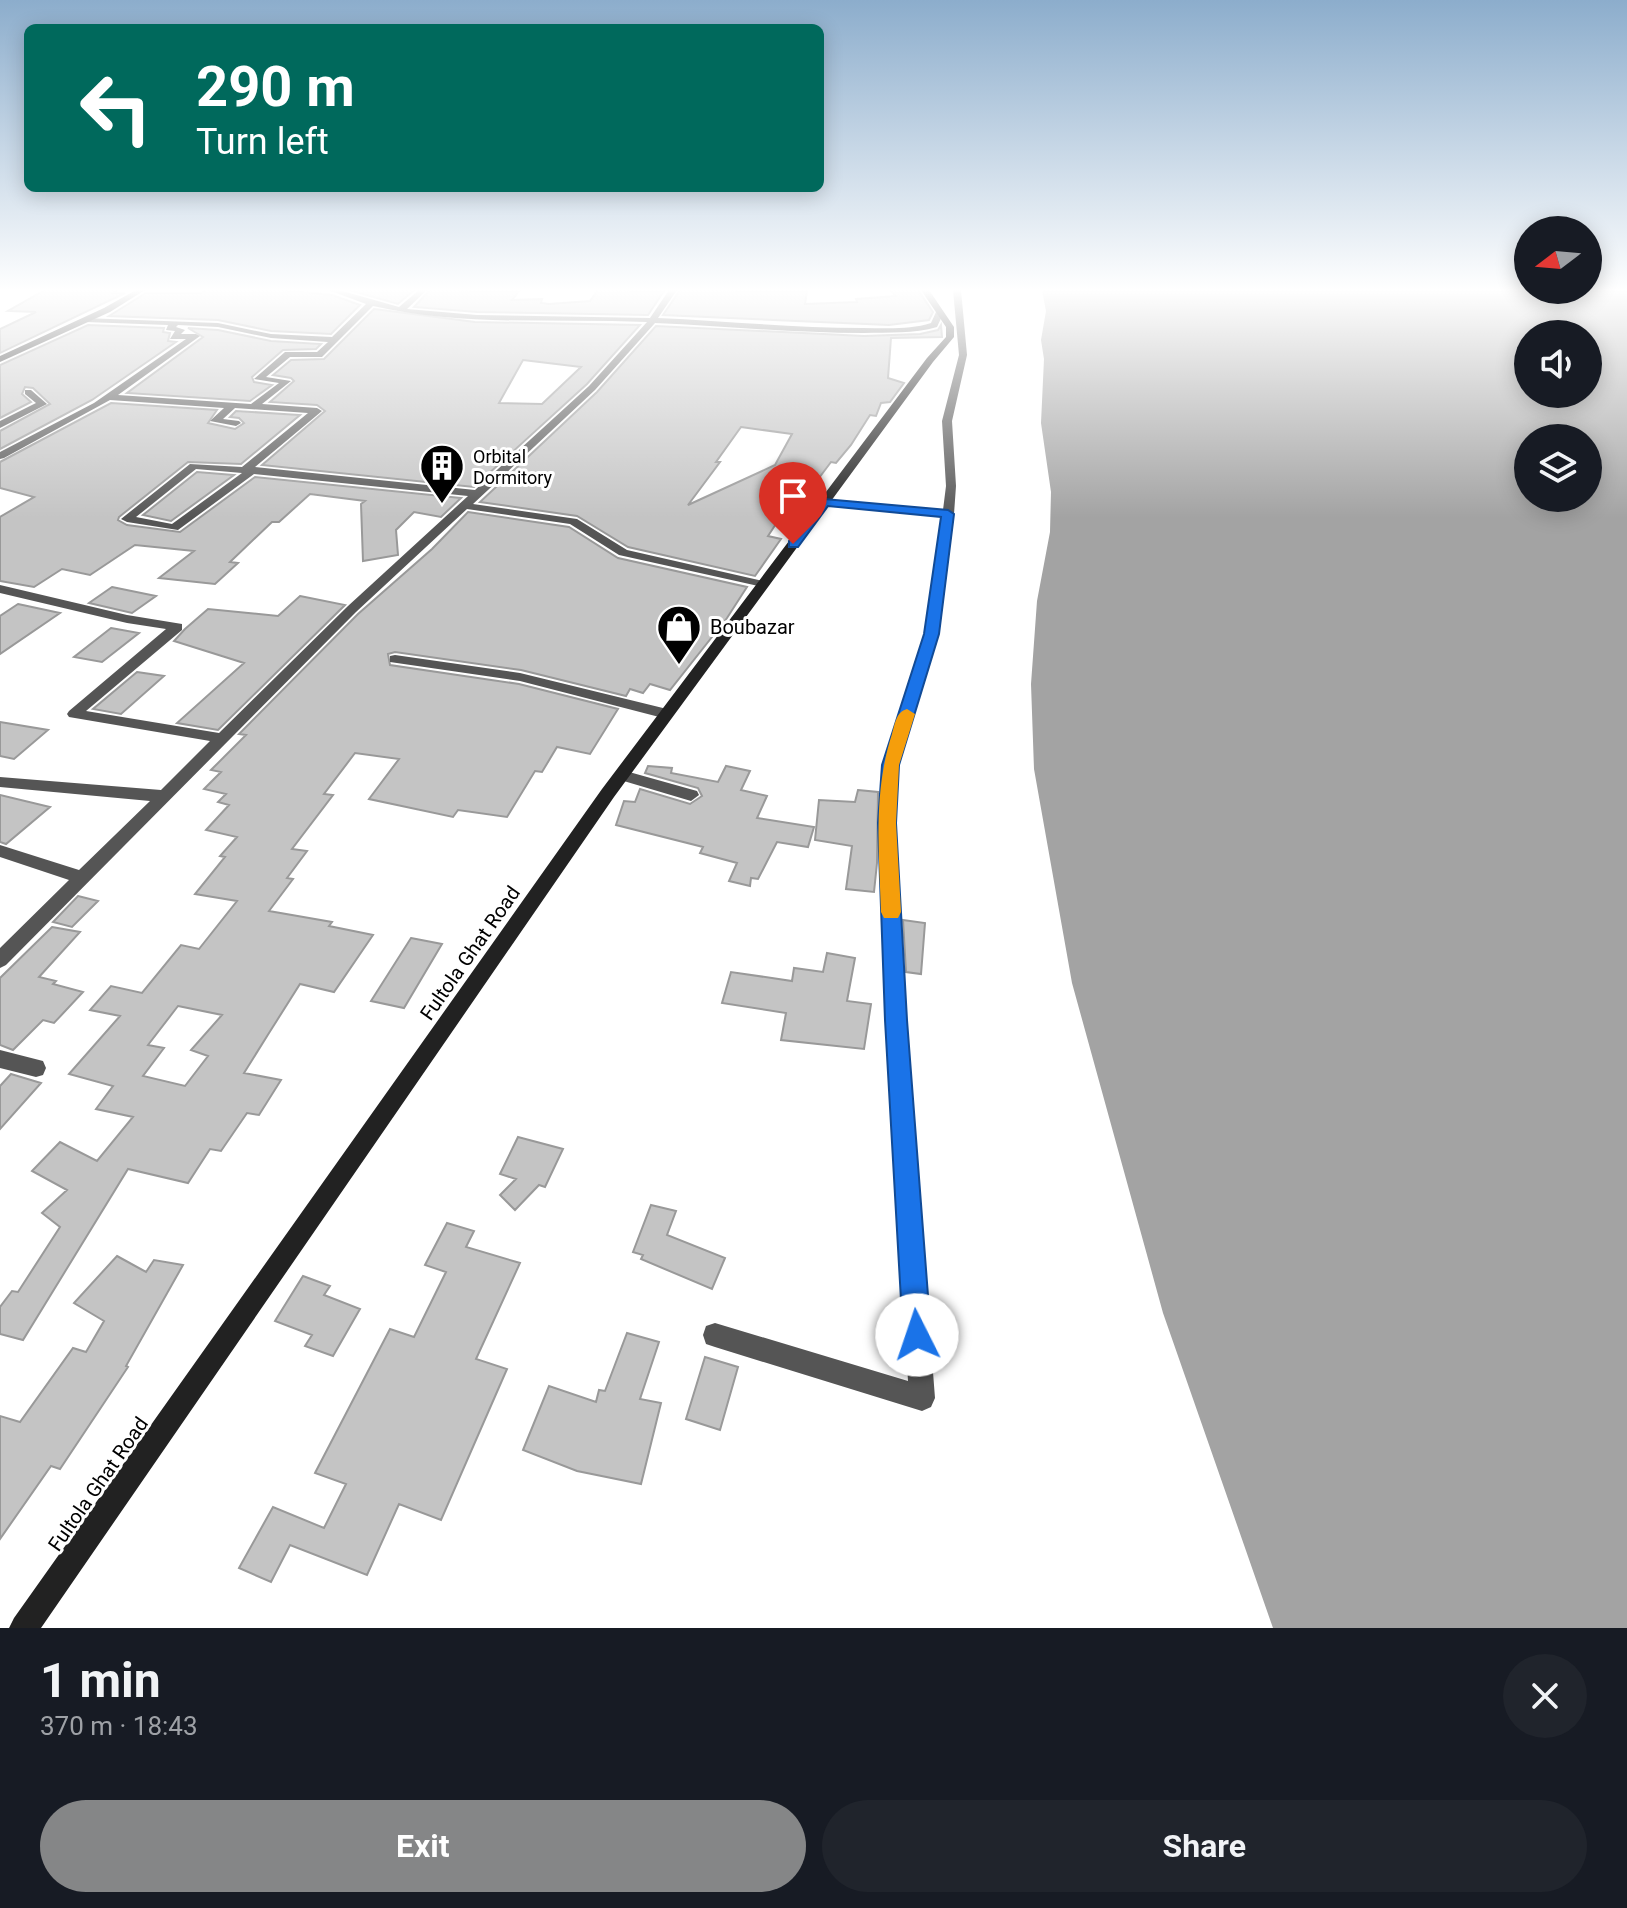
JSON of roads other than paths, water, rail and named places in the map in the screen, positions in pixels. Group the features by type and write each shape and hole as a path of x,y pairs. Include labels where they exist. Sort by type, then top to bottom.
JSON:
{"street":[{"path":"0,456 108,397 153,366"},
{"path":"254,406 287,381 258,379 274,366"},
{"path":"0,960 352,609 466,506 612,366"},
{"name":"Fultola Ghat Road","path":"24,1628 622,775 928,366"},
{"path":"715,1335 922,1398 896,1020 887,823 891,765 932,634 951,486 947,421 960,366"},
{"path":"0,426 42,404 28,392"},
{"path":"108,397 317,411 249,470 174,528 127,519 194,466 249,470 478,494"},
{"path":"234,404 215,421 236,423"},
{"path":"0,426 26,442"},
{"path":"824,502 948,514"},
{"path":"466,506 573,521 623,553 763,585"},
{"path":"0,589 127,619 177,627 74,714 220,738"},
{"path":"395,659 520,677 667,714"},
{"path":"622,775 691,795"},
{"path":"0,782 162,796"},
{"path":"0,851 82,878"},
{"path":"0,1059 36,1068"}],"place":[{"name":"Orbital Dormitory","path":"442,505"},
{"name":"Boubazar","path":"679,666"}]}
